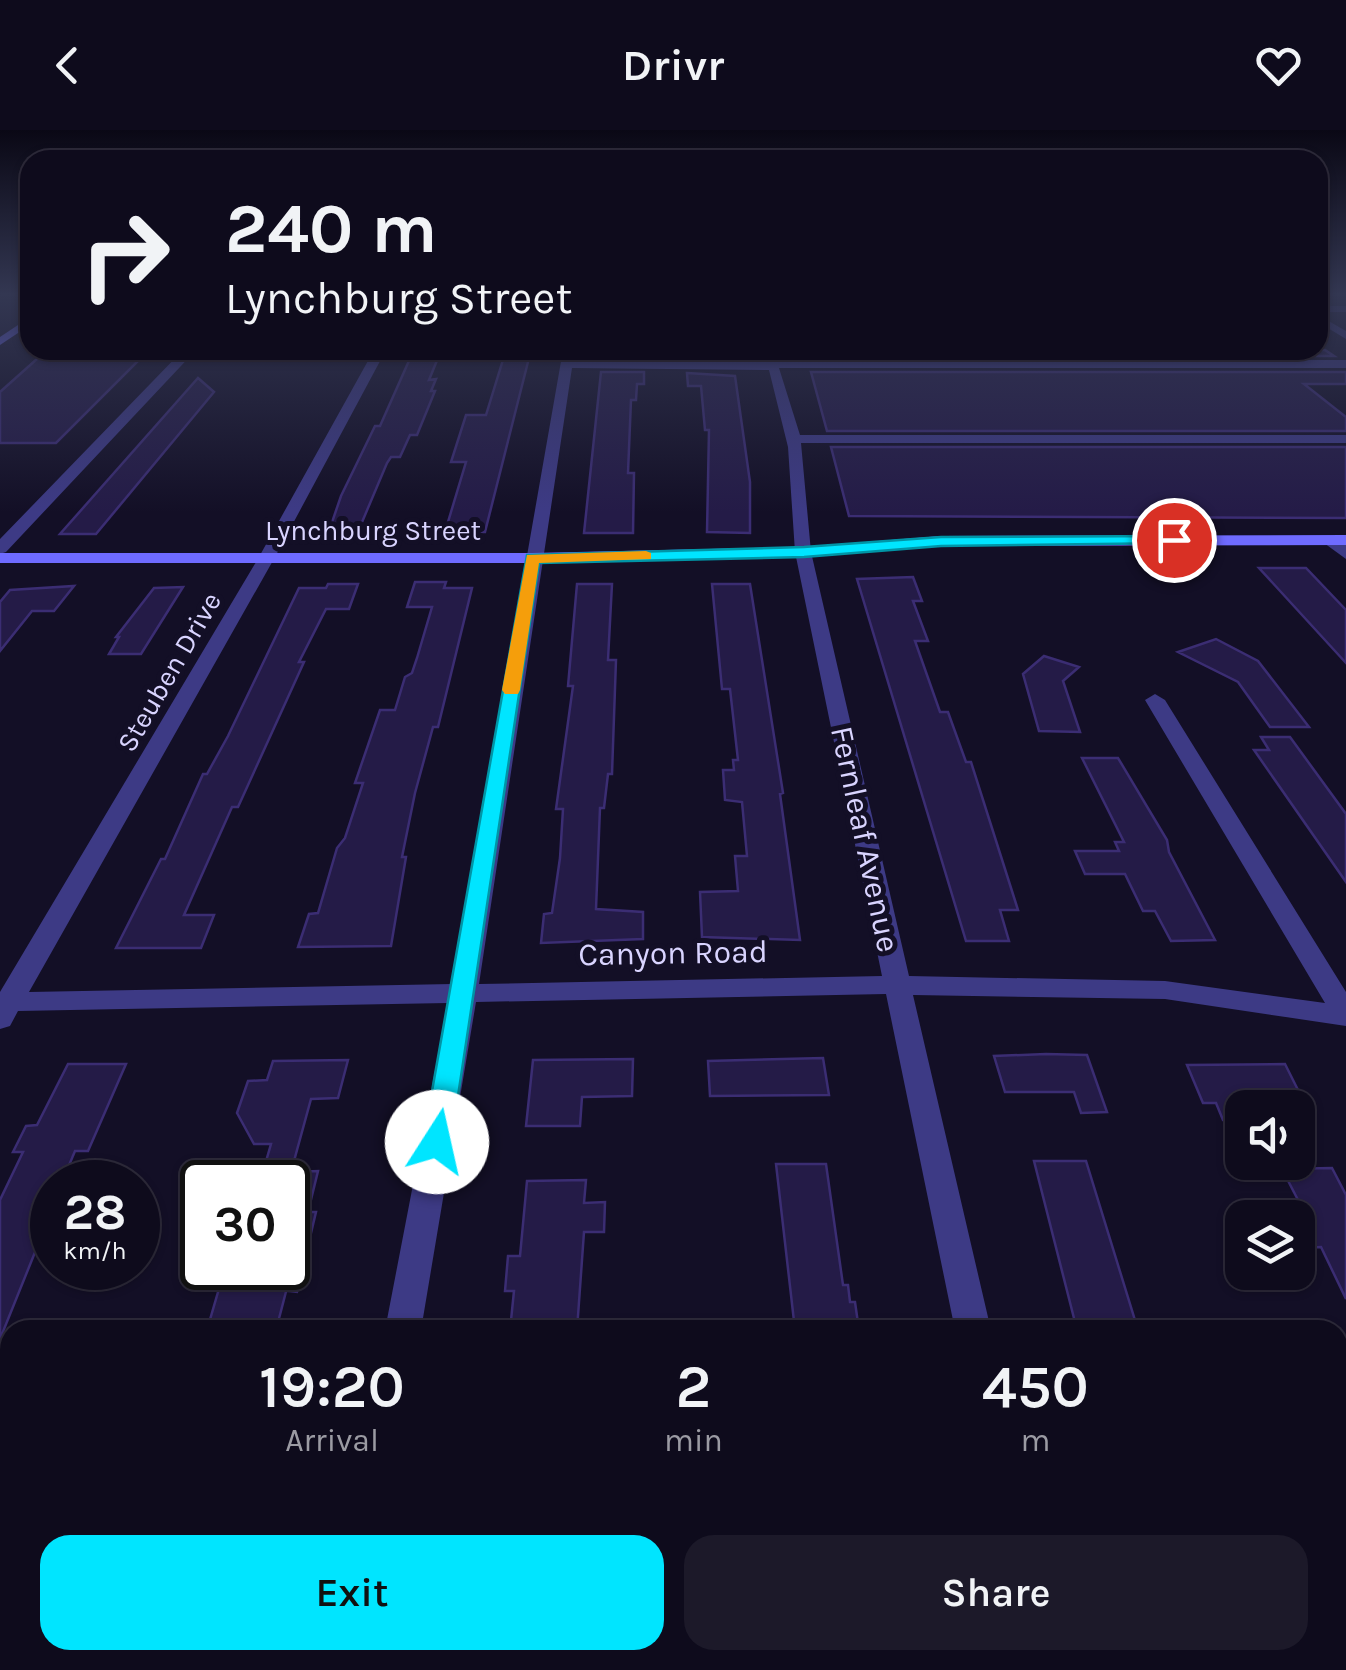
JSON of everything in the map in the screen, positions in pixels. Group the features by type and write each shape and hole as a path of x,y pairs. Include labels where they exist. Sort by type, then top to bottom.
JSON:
{"street":[{"path":"0,549 173,368"},
{"name":"Steuben Drive","path":"3,1008 267,557 370,368"},
{"path":"405,1320 464,992 565,368"},
{"name":"Fernleaf Avenue","path":"771,368 793,438 804,552 971,1320"},
{"path":"793,438 1346,439"},
{"path":"1338,540 1346,554"},
{"name":"Lynchburg Street","path":"0,558 532,558 804,552 941,542 1338,540"},
{"path":"1155,700 1346,1015"},
{"name":"Canyon Road","path":"3,1008 464,992 896,985 1165,990 1346,1015"}],"building":[{"path":"27,368 131,368 56,443 0,443 0,392"},
{"path":"406,368 434,368 429,380 436,379 431,391 435,391 417,435 410,435 400,457 391,457 387,463 357,534 328,534 341,496 375,426 380,426"},
{"path":"501,368 526,368 485,532 445,532 466,462 451,462 466,415 486,415"},
{"path":"601,372 644,372 644,384 637,384 636,400 631,400 628,473 634,473 633,533 584,533"},
{"path":"811,372 1346,372 1346,384 1304,384 1346,417 1346,431 827,431"},
{"path":"687,373 735,376 750,482 750,533 707,532 709,430 705,430 701,386 688,386"},
{"path":"198,378 214,392 96,534 60,534"},
{"path":"831,447 1346,447 1346,518 849,516"},
{"path":"1259,568 1306,568 1346,610 1346,663"},
{"path":"913,577 922,601 913,601 928,641 915,641 940,712 948,712 966,762 971,762 1018,910 1000,910 1009,941 966,941 857,579"},
{"path":"415,582 446,582 444,588 472,588 438,727 433,727 415,793 391,946 298,947 309,914 318,913 337,848 345,838 363,783 355,783 380,710 395,710 405,677 412,673 417,658 432,607 407,607"},
{"path":"328,584 358,584 349,609 326,609 299,662 304,662 238,807 232,807 184,915 214,915 201,948 116,948 161,859 165,859 203,774 207,774 228,736 299,588 326,588"},
{"path":"577,584 612,584 608,660 616,660 612,774 608,774 604,808 600,808 596,909 643,912 643,939 541,943 544,914 552,913 560,858 563,809 556,809 573,686 568,686"},
{"path":"712,584 750,584 783,793 780,794 800,940 702,937 700,892 738,891 735,856 747,856 742,802 725,800 723,770 734,770 733,760 738,760 730,689 722,689"},
{"path":"74,586 54,611 32,611 0,651 0,602 10,590"},
{"path":"183,587 141,654 109,654 116,637 154,588"},
{"path":"1216,639 1258,661 1309,727 1270,727 1238,682 1178,652"},
{"path":"1044,656 1079,667 1063,681 1080,732 1039,731 1023,674"},
{"path":"1261,737 1290,737 1346,814 1346,882 1254,750 1269,750"},
{"path":"1082,758 1118,758 1167,840 1169,852 1215,940 1171,941 1155,911 1143,911 1125,874 1085,874 1075,851 1119,851 1115,842 1124,842"},
{"path":"1087,1055 1107,1112 1081,1113 1074,1092 1005,1092 994,1056"},
{"path":"823,1058 829,1095 710,1096 708,1061"},
{"path":"633,1059 632,1096 582,1097 580,1126 526,1126 533,1060"},
{"path":"348,1060 338,1098 311,1099 294,1160 266,1160 271,1144 254,1144 237,1113 248,1081 267,1080 273,1061"},
{"path":"68,1064 126,1064 88,1151 75,1151 71,1160 30,1160 30,1265 8,1320 0,1320 0,1200 23,1152 13,1152 26,1126 37,1125"},
{"path":"1285,1064 1298,1090 1225,1090 1223,1120 1216,1103 1203,1103 1187,1065"},
{"path":"1034,1161 1086,1161 1135,1320 1074,1320"},
{"path":"776,1164 826,1164 843,1285 848,1285 858,1320 794,1320"},
{"path":"1315,1168 1332,1168 1346,1195 1346,1299 1321,1247 1315,1247 1315,1200 1298,1200 1288,1180 1315,1180"},
{"path":"310,1171 318,1171 310,1204"},
{"path":"586,1180 584,1203 605,1202 604,1232 584,1232 578,1320 511,1320 514,1291 505,1291 508,1256 520,1256 527,1181"},
{"path":"310,1212 316,1212 310,1237"},
{"path":"219,1290 286,1290 279,1320 210,1320"}],"slow traffic":[{"path":"511,690 532,558 646,556"}],"route":[{"path":"437,1142 532,558 804,552 941,542 1174,540"}]}
